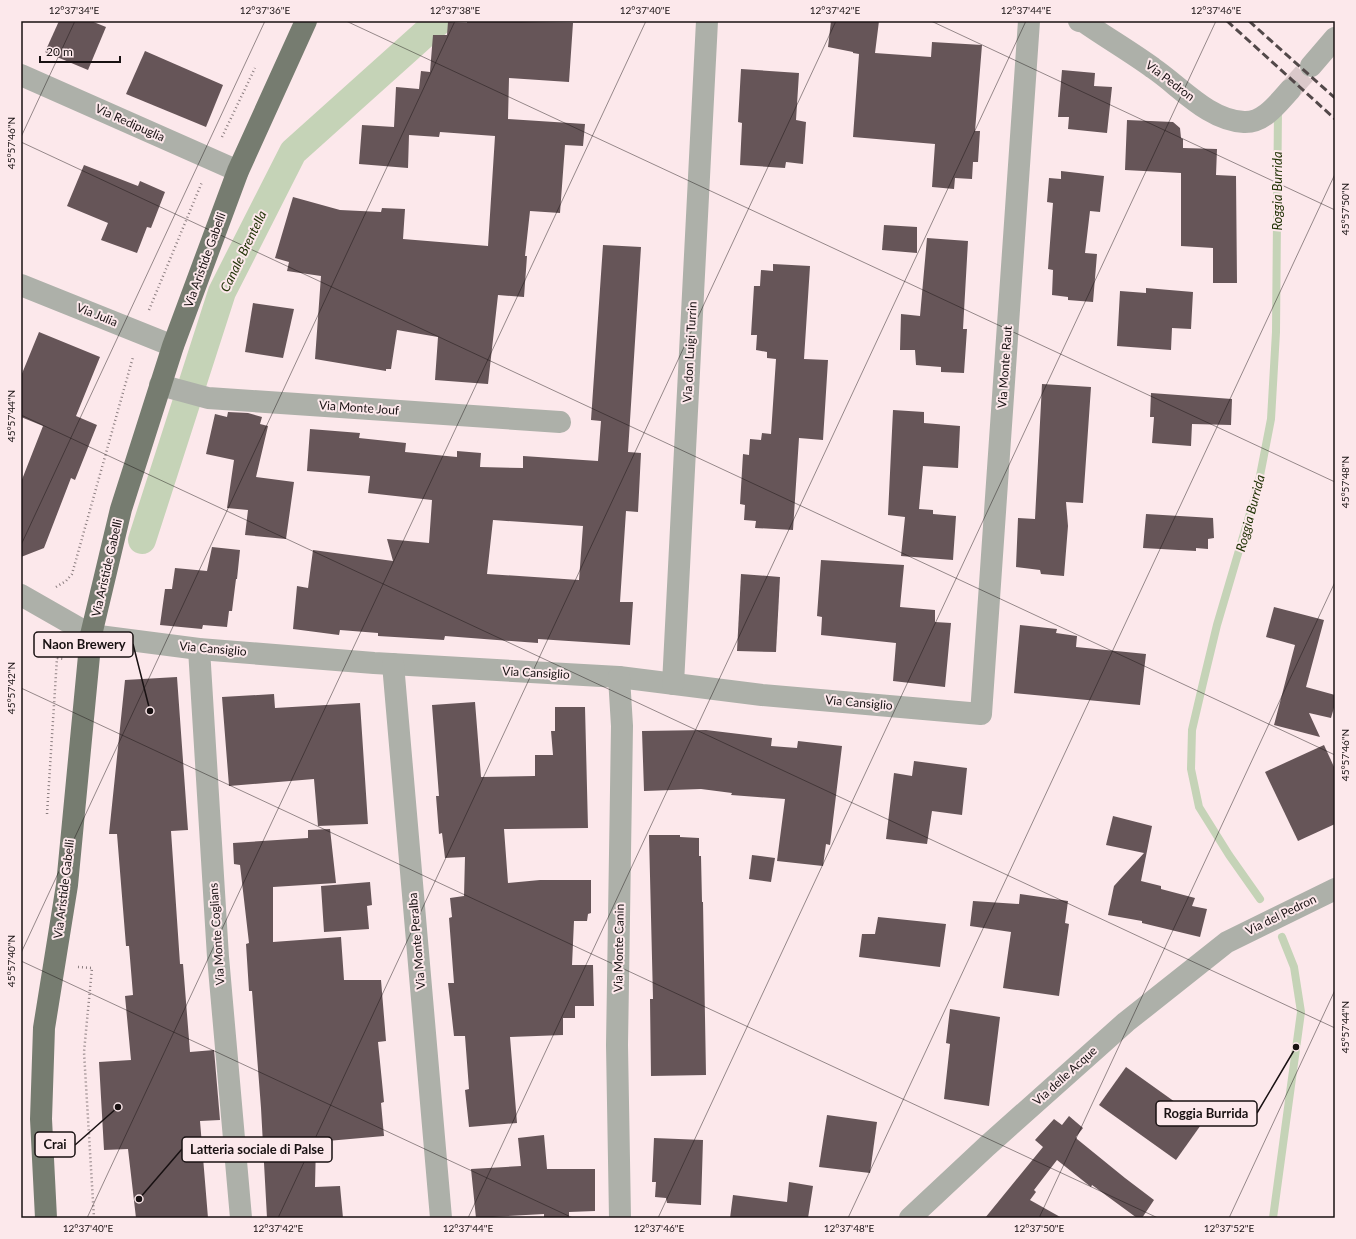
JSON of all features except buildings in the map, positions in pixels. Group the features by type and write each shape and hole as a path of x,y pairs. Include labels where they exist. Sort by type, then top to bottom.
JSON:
{"main road":[{"name":"Via Aristide Gabelli","path":"46,1218 41,1119 44,1028 67,885 90,635 121,509 173,346 238,171 306,21"}],"street":[{"name":"Via don Luigi Turrin","path":"673,684 708,21"},
{"name":"Via Monte Raut","path":"981,714 1029,21"},
{"name":"Via Pedron","path":"1079,21 1084,22 1154,68 1220,117 1245,122 1266,115 1290,90"},
{"path":"1312,66 1335,38"},
{"name":"Via Redipuglia","path":"21,75 238,171"},
{"name":"Via Julia","path":"21,285 173,346"},
{"name":"Via Monte Jouf","path":"160,386 208,398 560,422"},
{"path":"21,595 90,635"},
{"name":"Via Cansiglio","path":"90,635 199,649 393,664 619,677 762,695 981,714"},
{"name":"Via Monte Coglians","path":"199,649 218,958 241,1218"},
{"name":"Via Monte Peralba","path":"393,664 441,1218"},
{"name":"Via Monte Canin","path":"619,677 622,726 617,1045 620,1218"},
{"name":"Via del Pedron","path":"1227,942 1335,889"},
{"name":"Via delle Acque","path":"910,1218 987,1146 1126,1022 1227,942"}],"path":[{"path":"46,637 54,650 56,658 70,660"},
{"path":"75,967 92,968 84,1052 94,1218"}],"waterway":[{"name":"Canale Brentella","path":"142,540 222,292 293,152 439,21"},
{"name":"Roggia Burrida","path":"1260,899 1229,855 1199,807 1191,769 1192,730 1217,625 1258,486 1271,419 1276,332 1278,109"},
{"name":"Roggia Burrida","path":"1273,1218 1301,1012 1294,967 1282,937"}],"tunnel":[{"path":"1290,90 1311,66"}],"railway":[{"path":"1227,21 1335,119"},
{"path":"1249,21 1335,98"}],"place":[{"name":"Naon Brewery","path":"150,711"},
{"name":"Roggia Burrida","path":"1296,1047"},
{"name":"Crai","path":"118,1107"},
{"name":"Latteria sociale di Palse","path":"139,1199"}]}
